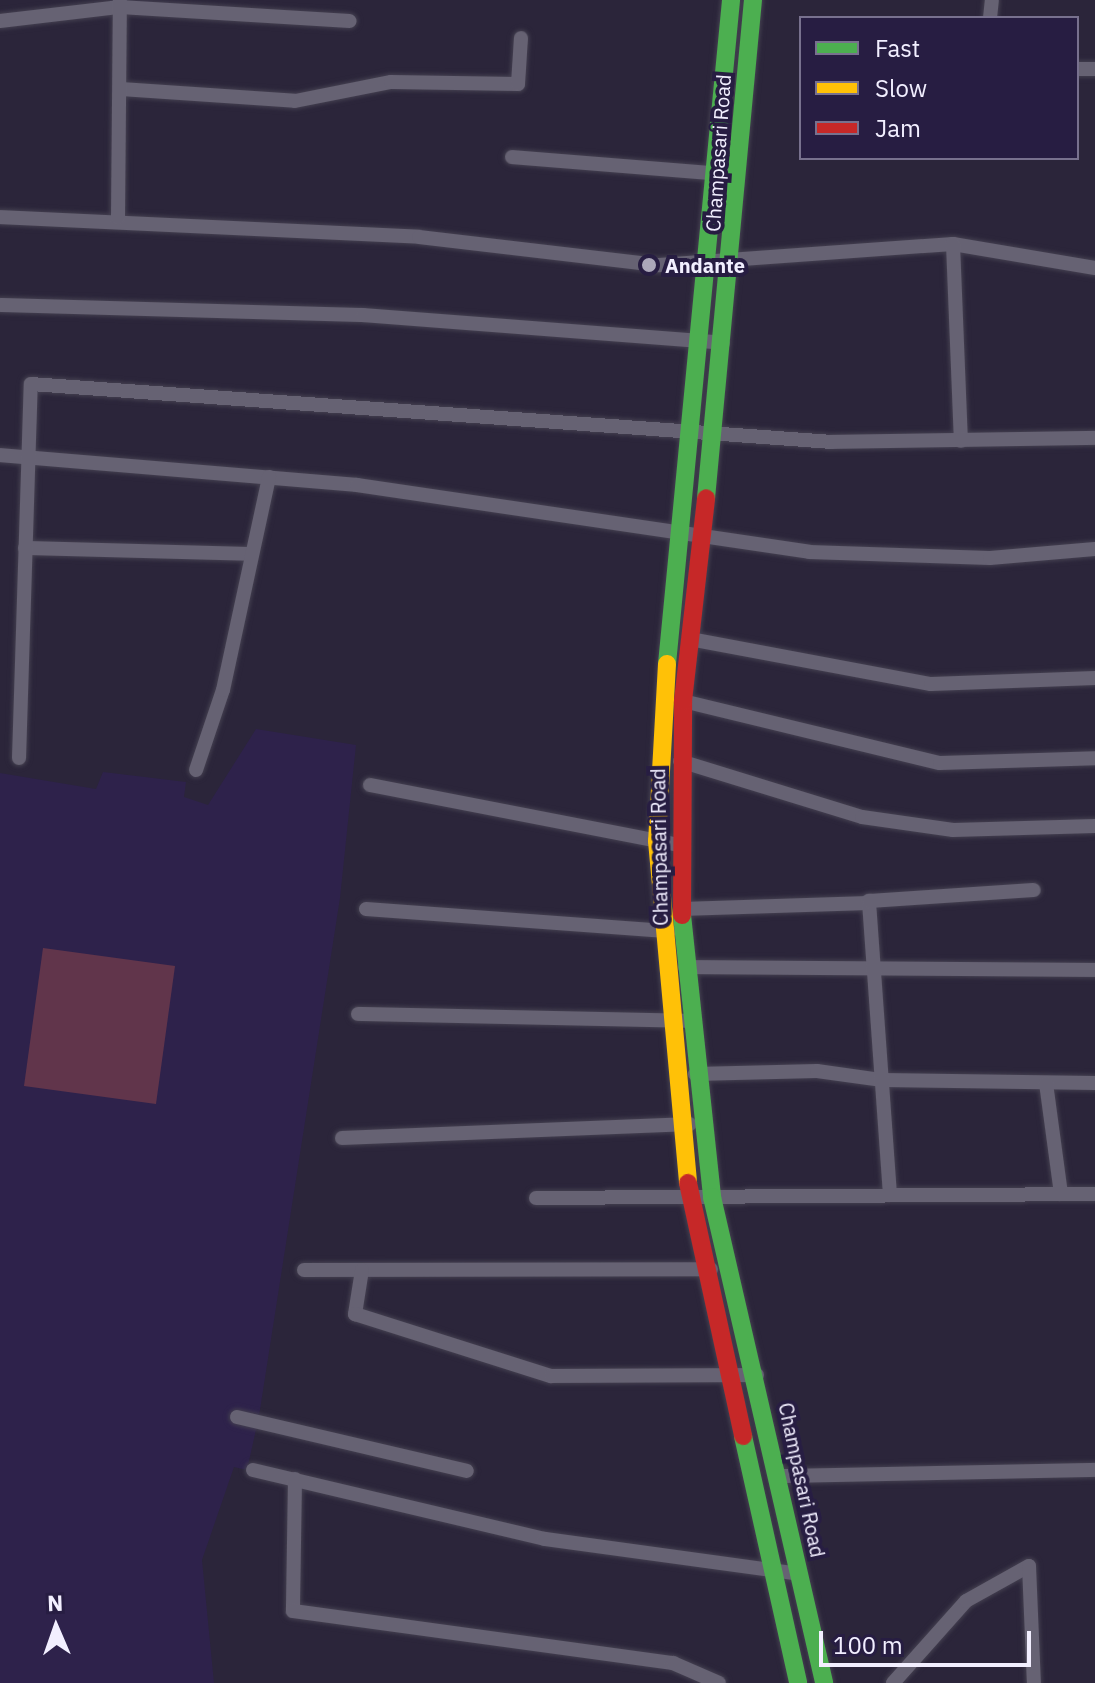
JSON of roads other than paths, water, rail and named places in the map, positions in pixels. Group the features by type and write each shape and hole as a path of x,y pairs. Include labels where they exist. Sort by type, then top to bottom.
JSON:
{"main road":[{"name":"Champasari Road","path":"731,0 715,172 711,264 682,535 657,841 668,1020 690,1197 798,1683"},
{"name":"Champasari Road","path":"753,0 737,175 733,264 704,539 683,701 679,845 681,909 695,1074 712,1197 757,1375 824,1683"}],"street":[{"path":"0,21 120,4 350,21"},
{"path":"118,218 120,4"},
{"path":"121,89 295,101 391,82 518,84 521,38"},
{"path":"512,157 737,175"},
{"path":"0,217 118,218 711,264 733,264 833,248 953,244 1095,268"},
{"path":"953,244 961,441"},
{"path":"0,305 363,315 723,343"},
{"path":"19,758 31,384 713,434 961,441 1095,438"},
{"path":"0,455 269,477 704,539 868,557 1095,549"},
{"path":"196,770 269,477"},
{"path":"25,548 252,554"},
{"path":"690,639 931,684 1095,678"},
{"path":"683,701 940,763 1095,758"},
{"path":"680,761 862,817 953,830 1095,826"},
{"path":"370,785 679,845"},
{"path":"681,909 869,903 1034,890"},
{"path":"869,903 890,1195"},
{"path":"366,909 682,932"},
{"path":"685,967 1095,970"},
{"path":"358,1014 690,1021"},
{"path":"695,1074 817,1071 882,1080 1095,1083"},
{"path":"1046,1083 1061,1194"},
{"path":"342,1138 701,1123"},
{"path":"536,1198 1095,1194"},
{"path":"304,1270 731,1269"},
{"path":"362,1270 355,1314 551,1376 757,1375"},
{"path":"237,1417 467,1471"},
{"path":"253,1470 545,1539 800,1574"},
{"path":"779,1476 1095,1470"},
{"path":"295,1479 293,1611 673,1663 719,1683"},
{"path":"893,1683 907,1676 966,1601 1029,1566 1034,1683"}],"place":[{"name":"Andante","path":"649,265"}]}
